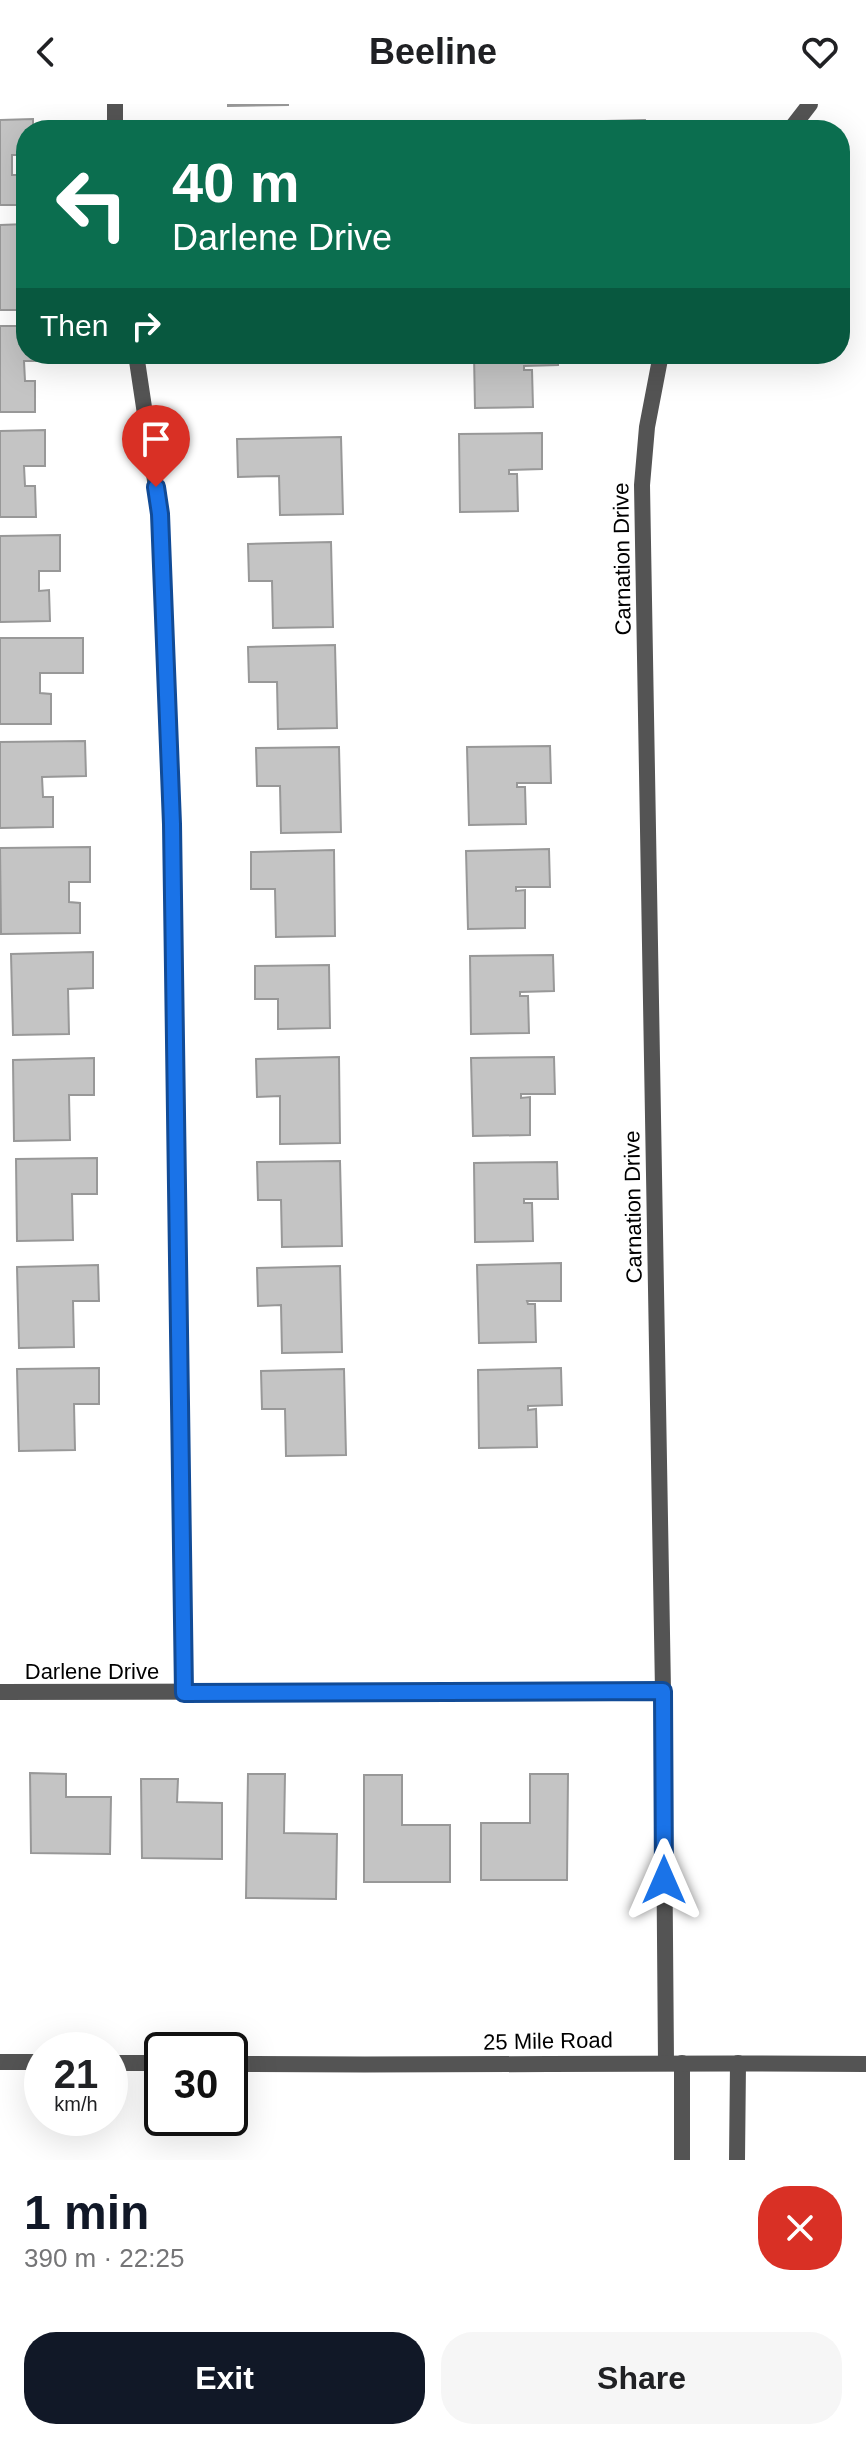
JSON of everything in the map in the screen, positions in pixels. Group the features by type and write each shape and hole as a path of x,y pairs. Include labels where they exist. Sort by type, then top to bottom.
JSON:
{"street":[{"path":"798,120 810,104"},
{"path":"138,364 160,514 172,824 184,1693"},
{"name":"Carnation Drive","path":"659,364 647,427 642,485 663,1691 674,2062 682,2160"},
{"name":"Darlene Drive","path":"0,1692 663,1691"},
{"path":"0,2062 24,2062"},
{"path":"737,2160 738,2063"},
{"name":"25 Mile Road","path":"248,2064 866,2064"}],"building":[{"path":"288,104 288,105 228,106"},
{"path":"33,119 16,120 16,155 12,155 12,175 16,175 16,205 0,205 0,120"},
{"path":"16,224 16,310 0,310 0,225"},
{"path":"0,326 16,326 16,364 24,364 25,381 35,381 35,412 0,412"},
{"path":"474,364 558,364 524,366 524,370 532,370 533,407 475,408"},
{"path":"45,430 45,466 24,466 25,486 35,486 36,517 0,517 0,431"},
{"path":"542,433 542,469 509,470 509,474 517,474 518,511 460,512 459,434"},
{"path":"341,437 343,514 280,515 279,476 238,477 237,439"},
{"path":"60,535 60,571 39,571 39,591 49,590 50,621 0,622 0,536"},
{"path":"331,542 333,627 273,628 272,581 249,581 248,544"},
{"path":"0,638 83,638 83,673 40,673 40,693 51,694 51,724 0,724"},
{"path":"335,645 337,728 278,729 277,682 249,682 248,647"},
{"path":"85,741 86,776 42,777 43,797 53,797 53,827 0,828 0,742"},
{"path":"550,746 551,783 517,783 517,787 525,787 526,824 469,825 467,747"},
{"path":"339,747 341,832 281,833 280,786 257,786 256,748"},
{"path":"90,847 90,882 69,882 69,902 80,903 80,933 1,934 0,848"},
{"path":"549,849 550,887 516,887 516,891 525,890 525,928 468,929 466,851"},
{"path":"334,850 335,936 276,937 275,889 251,889 251,852"},
{"path":"93,952 93,988 68,989 69,1034 13,1035 11,954"},
{"path":"553,955 554,991 520,992 520,996 528,996 529,1033 471,1034 470,956"},
{"path":"329,965 330,1028 278,1029 278,999 255,999 255,966"},
{"path":"339,1057 340,1143 280,1144 280,1096 257,1097 256,1059"},
{"path":"554,1057 555,1094 521,1094 521,1098 530,1097 530,1135 473,1136 471,1058"},
{"path":"94,1058 94,1095 69,1095 70,1140 14,1141 13,1060"},
{"path":"97,1158 97,1194 72,1194 73,1240 17,1241 16,1159"},
{"path":"340,1161 342,1246 282,1247 281,1200 258,1200 257,1162"},
{"path":"557,1162 558,1199 524,1199 524,1203 532,1203 533,1241 475,1242 474,1163"},
{"path":"561,1263 561,1301 527,1301 528,1304 535,1304 536,1342 479,1343 477,1265"},
{"path":"98,1265 99,1301 73,1301 74,1347 19,1348 17,1267"},
{"path":"340,1266 342,1352 282,1353 281,1305 258,1306 257,1268"},
{"path":"99,1368 99,1404 74,1404 75,1450 19,1451 17,1369"},
{"path":"561,1368 562,1405 528,1406 528,1410 536,1409 537,1447 479,1448 478,1370"},
{"path":"344,1369 346,1455 286,1456 285,1409 262,1409 261,1371"},
{"path":"30,1773 66,1774 66,1797 111,1797 110,1854 31,1853"},
{"path":"248,1774 285,1774 284,1833 337,1834 336,1899 246,1898"},
{"path":"530,1774 568,1774 567,1880 481,1880 481,1823 530,1823"},
{"path":"364,1775 402,1775 402,1825 450,1825 450,1882 364,1882"},
{"path":"141,1779 178,1779 177,1802 222,1803 222,1859 142,1858"}],"route":[{"path":"156,487 160,514 172,824 184,1693 663,1691 664,1880"}]}
